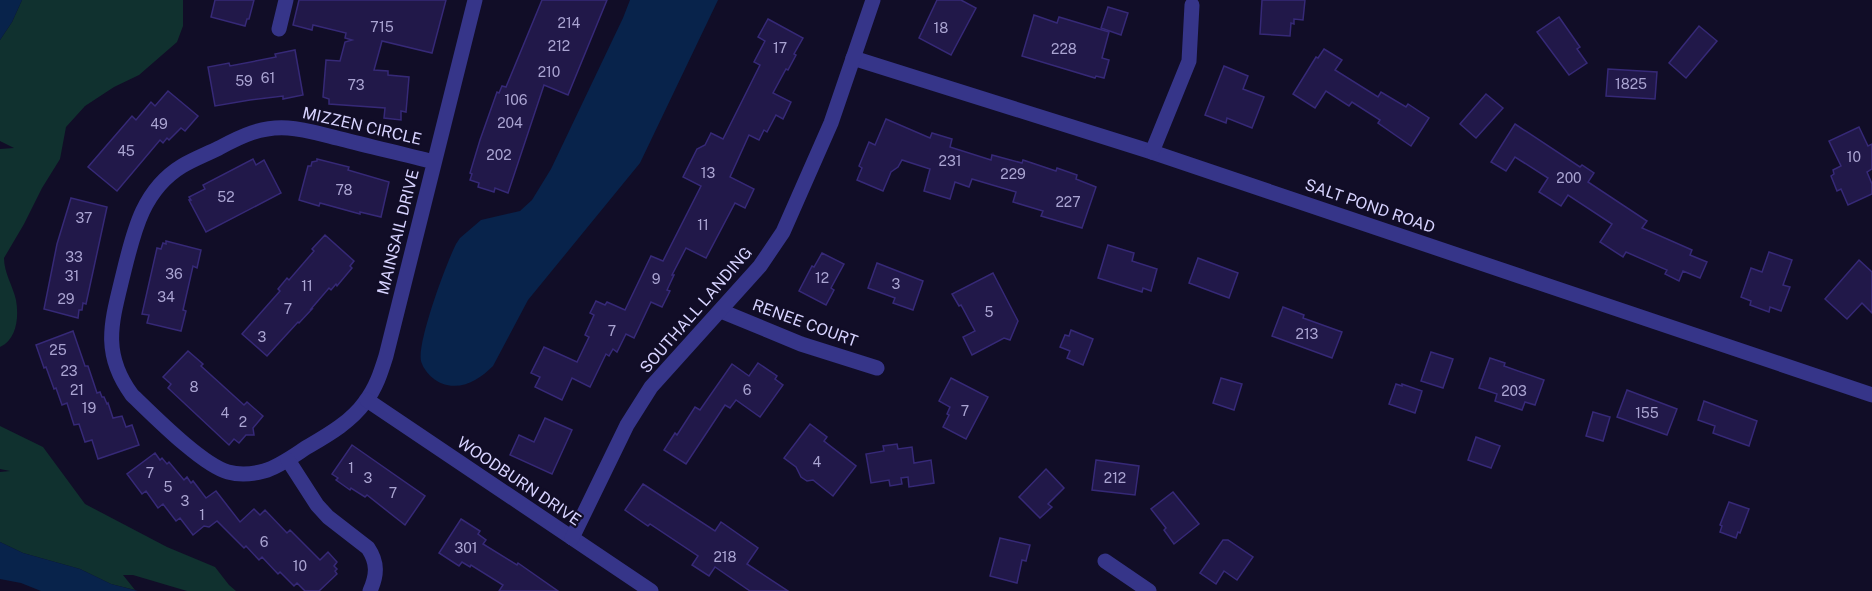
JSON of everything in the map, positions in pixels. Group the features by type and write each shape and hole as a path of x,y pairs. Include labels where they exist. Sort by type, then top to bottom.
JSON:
{"street":[{"path":"279,29 286,0"},
{"name":"MAINSAIL DRIVE","path":"367,400 379,378 386,356 475,0"},
{"name":"SOUTHALL LANDING","path":"572,538 627,425 651,387 760,266 783,232 831,123 873,0"},
{"path":"1152,152 1189,61 1192,5"},
{"name":"SALT POND ROAD","path":"853,58 1152,152 1872,395"},
{"name":"MIZZEN CIRCLE","path":"367,400 342,425 288,460 267,470 255,473 230,472 202,458 143,406 124,384 112,354 110,335 112,324 134,234 144,207 160,184 182,166 241,136 265,129 304,130 434,162"},
{"name":"RENEE COURT","path":"721,311 801,344 877,368"},
{"name":"WOODBURN DRIVE","path":"367,400 651,591"},
{"path":"288,460 317,505 328,517 368,548 373,555 376,576 370,591"},
{"path":"1105,561 1149,591"}],"green space":[{"path":"22,0 183,0 183,26 177,42 139,75 114,87 85,106 66,127 60,159 4,258 5,269 16,300 17,313 10,339 0,347 0,149 14,148 0,141 0,40 12,22"},
{"path":"0,426 43,447 85,504 167,547 215,567 236,591 187,591 133,575 123,575 135,590 111,584 80,569 23,553 0,542 0,472 10,471 0,469"}],"water":[{"path":"0,0 22,0 12,22 0,40"},
{"path":"630,0 718,0 640,163 528,300 493,366 483,375 466,384 454,386 439,382 425,369 421,361 421,351 433,303 456,244 481,220 520,211 532,200 551,169"},
{"path":"0,542 23,553 80,569 111,584 138,591 41,591 21,583 0,579"}],"building":[{"path":"215,0 254,0 245,26 211,17"},
{"path":"299,0 446,0 432,53 382,41 374,70 388,71 388,75 409,77 406,112 401,111 401,120 384,118 385,108 329,104 329,99 323,97 326,60 340,61 345,42 352,40 345,38 346,33 313,25 312,30 293,25"},
{"path":"542,0 607,0 568,95 544,85 508,193 495,188 494,192 478,187 479,183 470,180 472,174 470,173 497,92 499,93 502,86 506,87"},
{"path":"937,0 961,0 976,8 951,55 919,38"},
{"path":"1262,0 1305,0 1303,20 1294,19 1294,24 1291,23 1290,36 1260,34"},
{"path":"1108,7 1128,13 1121,35 1101,28"},
{"path":"1034,15 1057,23 1059,17 1109,32 1102,58 1109,60 1104,78 1096,76 1095,78 1022,56"},
{"path":"1559,17 1580,47 1577,49 1587,63 1569,75 1537,32"},
{"path":"768,19 803,38 788,70 786,69 773,93 791,102 783,119 776,115 767,132 764,130 759,140 749,135 730,177 754,189 745,208 735,203 706,258 686,248 672,275 674,275 667,290 670,291 662,307 651,302 634,338 626,334 617,352 613,349 609,356 606,354 590,387 572,378 562,400 535,387 540,377 531,373 544,347 577,362 589,337 585,335 594,315 590,313 596,301 605,305 607,302 625,310 651,256 663,261 701,186 683,177 697,149 705,145 711,133 723,139 760,65 754,62 765,41 758,37"},
{"path":"1699,26 1717,41 1686,78 1669,63"},
{"path":"1324,49 1342,60 1335,70 1378,97 1381,92 1406,107 1408,104 1429,118 1411,146 1378,123 1380,120 1352,102 1349,106 1326,91 1315,108 1293,94 1316,57 1318,58"},
{"path":"295,50 303,95 215,106 208,67 229,63 230,66 276,57 275,54"},
{"path":"1224,66 1248,76 1243,89 1264,97 1252,128 1227,118 1226,123 1205,115"},
{"path":"1608,69 1657,72 1655,99 1606,96"},
{"path":"168,91 198,116 185,131 181,128 169,140 167,138 163,143 160,140 117,191 88,167 132,116 136,120 151,102 155,106"},
{"path":"1486,94 1503,108 1476,138 1460,124"},
{"path":"886,119 930,138 932,133 952,139 950,147 991,160 992,155 1022,163 1023,160 1077,175 1076,179 1096,187 1082,228 1041,216 1043,211 1013,202 1016,192 972,179 969,187 955,182 950,199 924,191 930,169 902,160 891,172 883,191 857,180 862,168 859,166 869,142 875,145"},
{"path":"1515,124 1580,167 1582,165 1594,173 1588,182 1647,221 1642,228 1692,250 1690,255 1707,262 1700,278 1683,271 1679,281 1665,274 1667,270 1626,252 1623,257 1600,242 1612,224 1568,195 1561,206 1539,192 1548,178 1515,157 1506,171 1491,162"},
{"path":"1859,127 1868,146 1872,144 1872,169 1867,172 1872,184 1872,194 1848,205 1841,189 1837,191 1831,176 1834,174 1833,170 1841,166 1829,141"},
{"path":"253,159 256,165 264,160 281,193 206,232 189,197 205,189 203,185"},
{"path":"317,159 349,167 348,170 389,182 381,217 320,203 319,206 299,200 308,166 311,166 312,162"},
{"path":"71,198 107,207 86,304 83,303 82,310 79,310 78,318 44,309 57,244"},
{"path":"325,235 354,261 350,266 352,268 337,286 336,284 331,290 329,288 267,356 242,334 280,291 278,289 287,278 289,280 314,251 312,249"},
{"path":"166,241 201,250 197,268 193,266 183,310 186,311 181,331 147,323 149,315 142,314 157,248 161,249"},
{"path":"1108,245 1134,253 1132,261 1157,269 1151,291 1143,288 1142,292 1098,278"},
{"path":"1769,252 1792,260 1783,285 1790,287 1781,311 1770,307 1769,312 1750,305 1751,301 1741,297 1751,268 1762,272"},
{"path":"822,253 844,264 831,288 834,290 826,305 799,291 812,266 814,267"},
{"path":"1198,258 1238,273 1229,298 1189,283"},
{"path":"1859,260 1872,272 1872,313 1862,303 1847,319 1825,299"},
{"path":"877,263 923,281 913,310 893,303 895,298 868,288"},
{"path":"993,273 1018,321 1010,340 1004,338 972,355 963,337 975,331 961,305 959,306 952,294"},
{"path":"1283,307 1304,315 1303,318 1342,332 1332,358 1272,336"},
{"path":"1071,330 1093,339 1083,365 1067,358 1070,351 1060,347 1065,335 1069,336"},
{"path":"73,331 97,393 100,392 108,403 113,418 122,416 126,427 132,425 139,445 98,459 92,440 85,442 79,424 74,425 67,403 62,405 46,367 44,368 36,345"},
{"path":"188,351 244,405 247,402 263,416 253,428 254,435 246,435 239,443 234,439 229,445 168,388 171,384 163,377"},
{"path":"1431,352 1453,359 1443,388 1421,381"},
{"path":"1490,358 1505,363 1504,366 1544,380 1535,405 1525,402 1522,410 1495,401 1497,394 1479,388"},
{"path":"758,363 777,376 775,379 783,385 760,417 736,400 730,408 725,405 686,464 664,450 695,407 700,410 732,364 749,376"},
{"path":"951,378 988,397 966,439 943,427 950,407 939,401"},
{"path":"1221,378 1242,384 1234,410 1213,403"},
{"path":"1396,384 1422,391 1415,413 1389,404"},
{"path":"1627,390 1677,409 1667,435 1617,417"},
{"path":"1704,401 1757,421 1749,446 1713,433 1715,426 1698,420"},
{"path":"1593,412 1610,417 1603,441 1586,436"},
{"path":"545,418 572,430 552,474 510,455 519,435 534,442"},
{"path":"810,424 827,437 824,441 856,466 833,496 813,480 807,481 801,477 796,467 784,458"},
{"path":"1476,437 1500,446 1491,468 1468,460"},
{"path":"897,444 898,449 912,447 914,463 931,460 934,483 909,487 908,477 901,478 902,484 890,486 889,480 871,483 866,454 884,451 883,446"},
{"path":"352,445 425,496 405,525 367,495 365,497 351,488 350,490 336,480 338,478 332,474"},
{"path":"155,453 160,460 162,458 167,464 169,462 184,480 187,477 191,483 193,481 206,498 216,491 240,522 254,509 260,515 265,510 287,533 290,530 320,560 328,552 337,562 334,566 337,574 319,591 305,591 297,583 294,586 280,572 278,574 262,557 259,560 217,521 209,527 204,526 193,535 180,518 176,521 163,504 158,508 146,491 142,494 127,474"},
{"path":"1096,460 1139,466 1135,495 1092,490"},
{"path":"1046,469 1064,488 1048,504 1052,507 1040,518 1019,497"},
{"path":"643,484 715,531 721,522 758,548 747,564 788,591 750,591 715,567 709,576 692,565 698,556 625,510"},
{"path":"1173,492 1199,524 1174,544 1164,530 1166,528 1151,509"},
{"path":"1729,502 1749,509 1736,538 1720,532 1722,526 1720,525"},
{"path":"461,519 480,531 478,534 486,540 483,544 517,565 518,563 558,591 499,591 503,585 471,565 470,567 462,562 459,566 439,553"},
{"path":"1000,538 1030,545 1026,561 1022,560 1017,583 990,576"},
{"path":"1223,540 1228,540 1253,557 1237,580 1224,571 1216,584 1200,573"}]}
